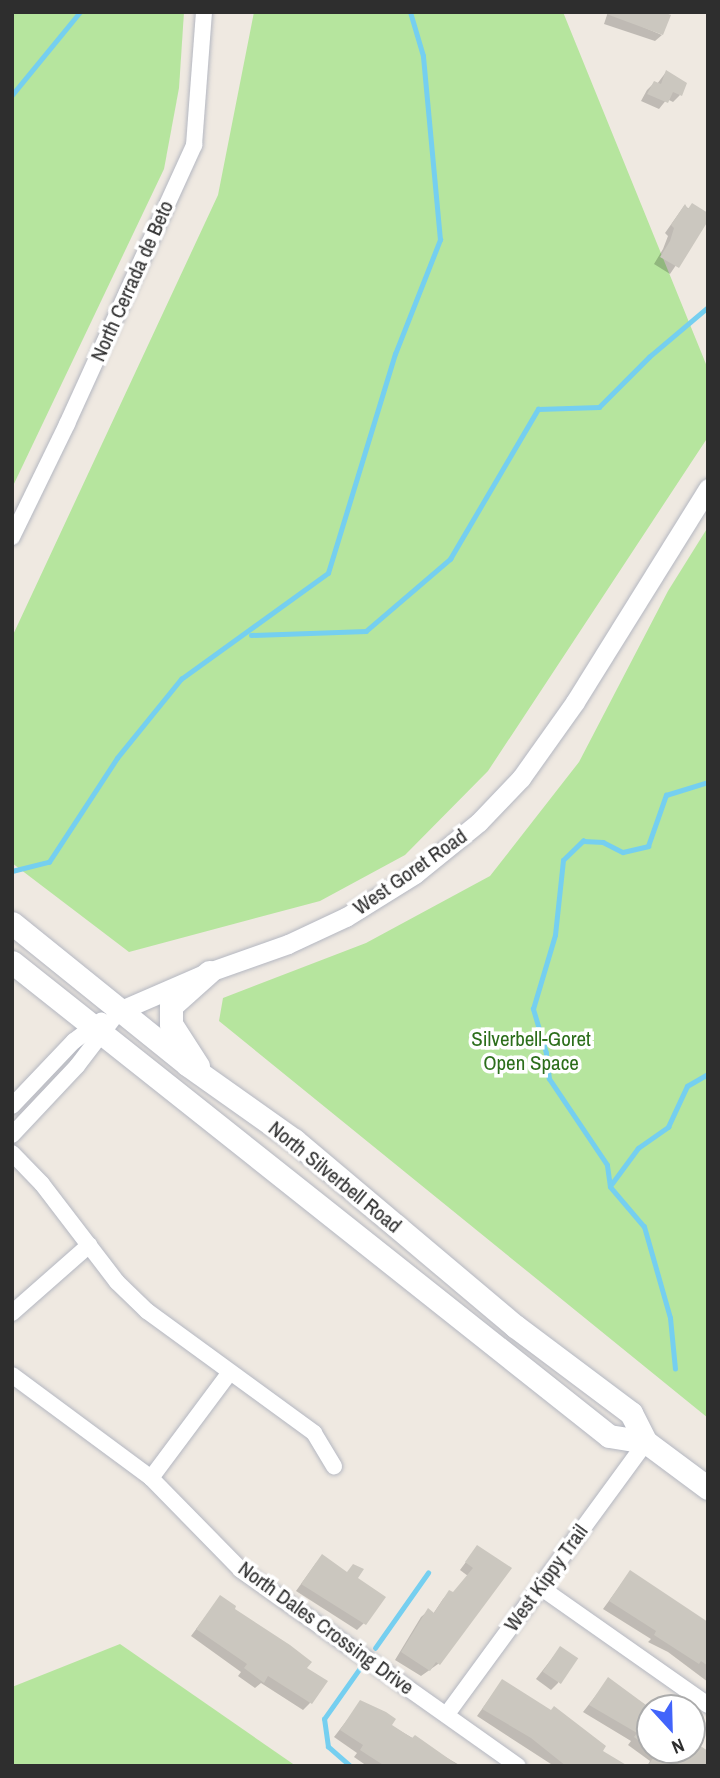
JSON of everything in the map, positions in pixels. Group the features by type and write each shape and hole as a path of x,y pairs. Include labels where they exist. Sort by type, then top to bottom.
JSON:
{"main road":[{"name":"North Silverbell Road","path":"12,923 208,1080 294,1140 515,1326 631,1413 646,1442 708,1488"},
{"name":"North Silverbell Road","path":"12,962 609,1436 646,1442"},
{"path":"208,1080 171,1024 171,1006 209,972"}],"street":[{"name":"North Cerrada de Beto","path":"12,537 67,424 194,145 204,12"},
{"name":"West Goret Road","path":"12,1106 120,1011 209,972 277,948 346,917 415,874 479,822 521,778 575,702 708,488"},
{"name":"West Goret Road","path":"12,1135 97,1032"},
{"path":"12,1153 42,1184 117,1282 147,1311 314,1433 334,1466"},
{"path":"12,1313 89,1245"},
{"path":"151,1478 230,1372"},
{"name":"North Dales Crossing Drive","path":"12,1375 151,1478 241,1570 518,1766"},
{"name":"West Kippy Trail","path":"447,1714 646,1442"},
{"path":"540,1587 708,1705"}],"green space":[{"path":"12,12 184,12 179,88 164,169 12,488"},
{"path":"254,12 563,12 708,369 708,437 488,771 405,855 320,901 129,952 12,863 12,637 218,195"},
{"name":"Silverbell-Goret Open Space","path":"708,527 708,1418 219,1021 223,998 366,943 490,876 579,762 668,591"},
{"path":"120,1644 296,1766 12,1766 12,1687"}],"building":[{"path":"601,12 663,12 671,15 663,35"},
{"path":"666,70 687,83 682,96 673,92 668,103 647,94 654,81 661,84"},
{"path":"692,203 708,213 708,221 679,268 660,257 670,241 674,228 671,225 685,204 688,209"},
{"path":"477,1545 512,1568 440,1665 436,1662 430,1671 401,1652 428,1608 434,1613 449,1590 453,1592 473,1568 465,1562"},
{"path":"322,1554 347,1572 353,1564 364,1569 358,1578 386,1597 366,1625 301,1584"},
{"path":"630,1570 708,1622 708,1666 701,1661 699,1664 654,1635 656,1631 609,1601"},
{"path":"220,1595 236,1606 235,1609 312,1662 307,1668 328,1681 312,1704 268,1676 264,1683 244,1668 247,1664 196,1629"},
{"path":"560,1646 578,1658 561,1684 543,1672"},
{"path":"608,1677 636,1698 636,1732 589,1705"},
{"path":"502,1679 551,1710 554,1706 606,1746 603,1751 628,1766 566,1766 531,1738 482,1709"},
{"path":"360,1700 386,1712 396,1719 392,1725 412,1738 415,1735 459,1766 385,1766 360,1750 363,1745 340,1730"},
{"path":"649,1764 705,1764 705,1766 648,1766"}],"waterway":[{"path":"12,95 80,12"},
{"path":"12,871 49,862 117,758 181,679 328,573 395,354 440,240 423,56 410,12"},
{"path":"251,635 366,631 450,559 538,409 599,407 649,357 708,307"},
{"path":"675,1369 670,1318 644,1227 610,1187 607,1165 549,1079 546,1053 533,1009 555,935 563,860 583,841 603,842 623,852 648,846 666,795 708,782"},
{"path":"610,1186 638,1148 668,1127 687,1086 708,1074"},
{"path":"375,1648 428,1573"},
{"path":"350,1766 328,1747 324,1719 360,1668"}]}
